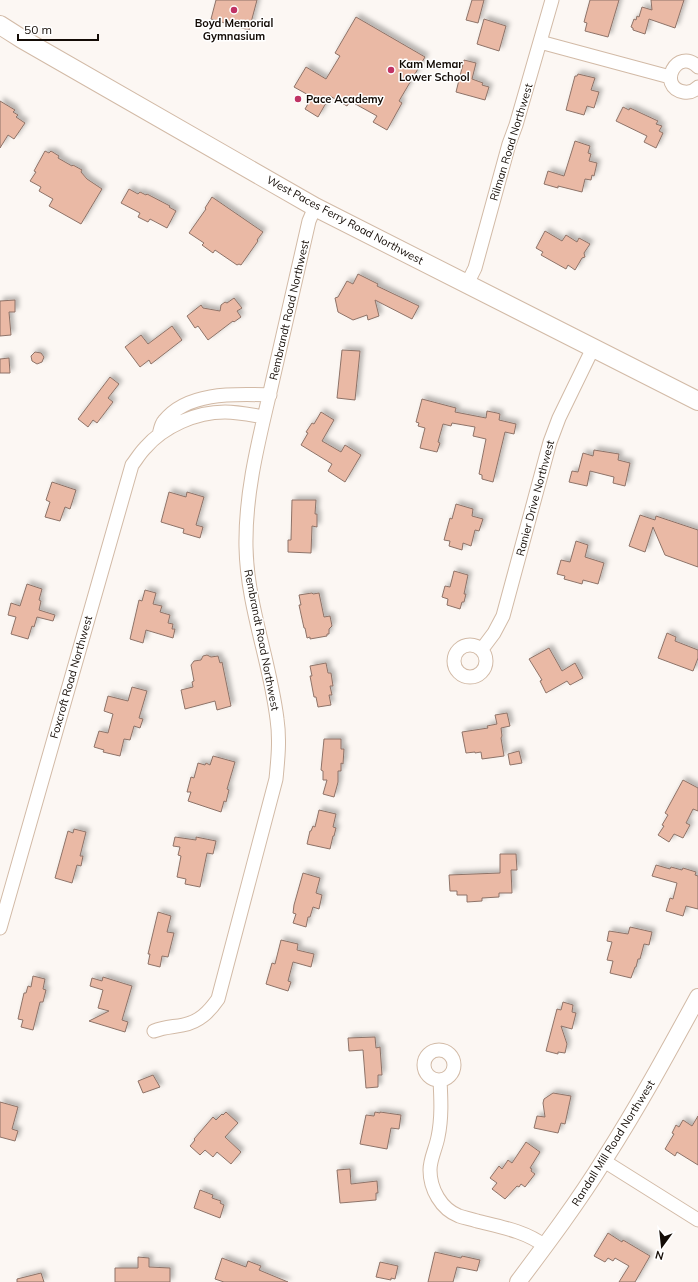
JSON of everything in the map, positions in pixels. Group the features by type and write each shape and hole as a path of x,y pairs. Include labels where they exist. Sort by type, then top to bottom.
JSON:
{"main road":[{"name":"West Paces Ferry Road Northwest","path":"0,25 315,206 698,401"}],"street":[{"name":"Rilman Road Northwest","path":"467,284 475,268 509,144 516,125 552,0"},
{"path":"540,42 670,77"},
{"path":"698,66 692,62 682,61 674,66 670,73 671,83 680,91 691,92 698,87"},
{"name":"Rembrandt Road Northwest","path":"154,1031 196,1021 209,1012 218,999 276,779 279,751 277,720 270,678 251,596 246,548 246,519 249,489 264,417 309,221 315,206"},
{"name":"Ranier Drive Northwest","path":"482,649 494,634 503,616 550,442 559,418 594,348"},
{"name":"Foxcroft Road Northwest","path":"159,435 163,421 177,410 195,401 230,394 270,395"},
{"name":"Foxcroft Road Northwest","path":"0,928 132,466 145,448 159,435 194,417 209,413 225,412 264,417"},
{"name":"Randall Mill Road Northwest","path":"518,1282 604,1161 649,1087 698,997"},
{"path":"440,1080 441,1122 438,1139 431,1161 430,1171 432,1185 437,1197 447,1208 459,1216 519,1232 534,1238 545,1246"},
{"path":"604,1161 698,1220"}],"building":[{"name":"Boyd Memorial Gymnasium","path":"216,0 257,0 249,30 211,19"},
{"path":"472,0 484,0 478,23 466,20"},
{"path":"590,0 619,0 608,37 585,31 587,23 584,22"},
{"path":"651,0 684,0 675,28 649,19 645,34 633,30 631,27 634,19 636,20 637,16 639,17 642,7 652,10"},
{"name":"Kam Memar Lower School","path":"356,17 425,57 399,101 402,103 387,130 373,122 377,116 350,101 347,106 330,96 318,117 305,109 312,97 294,87 306,67 326,79 340,56 335,53"},
{"path":"484,19 506,26 499,51 477,44"},
{"path":"464,60 476,63 472,79 489,87 485,100 456,92"},
{"path":"578,74 595,78 591,90 599,92 594,108 587,106 584,115 566,110 575,76"},
{"path":"0,101 15,110 13,112 18,115 16,117 25,123 14,139 8,135 0,148"},
{"path":"623,107 629,110 630,108 658,121 656,124 662,126 659,131 663,133 656,148 644,142 647,136 616,121"},
{"path":"575,141 590,146 588,153 591,154 589,161 597,163 594,176 592,175 591,180 585,179 582,192 544,184 548,171 564,176"},
{"path":"45,151 49,153 51,151 59,156 58,158 82,170 81,172 87,179 102,189 81,224 49,206 53,199 39,191 41,187 30,181 36,172 34,171"},
{"path":"129,189 138,194 140,192 146,195 147,194 170,206 169,207 176,211 167,228 150,219 148,222 138,217 140,213 121,203"},
{"path":"212,197 263,232 241,265 237,265 215,250 213,253 202,245 204,243 189,233 206,209 205,208"},
{"path":"545,231 562,241 566,235 577,242 579,238 590,244 584,253 585,257 582,258 575,270 568,265 566,269 541,255 543,252 536,248"},
{"path":"358,274 378,284 377,286 419,306 412,319 375,300 379,316 368,320 367,315 353,320 338,312 335,298 338,297 347,281 353,284"},
{"path":"234,298 242,308 237,311 241,317 234,322 233,321 208,340 198,326 195,328 187,316 201,305 203,308 220,311 221,305"},
{"path":"15,300 15,312 9,312 11,335 0,336 0,301"},
{"path":"172,326 182,340 151,364 149,360 140,367 125,347 141,335 148,344"},
{"path":"342,350 360,351 355,400 337,398"},
{"path":"35,352 41,353 44,357 42,362 37,364 32,361 31,356"},
{"path":"9,358 10,373 0,373 0,359"},
{"path":"110,377 119,384 108,398 113,402 97,423 93,420 88,427 78,419"},
{"path":"422,399 456,408 455,412 486,418 487,411 497,413 500,414 499,420 516,424 514,434 505,432 493,482 482,479 482,475 479,474 486,439 473,436 475,427 452,423 451,426 443,424 437,452 420,448 425,428 418,426 419,423 416,422"},
{"path":"321,412 334,420 322,441 341,452 345,445 361,455 345,482 328,471 332,464 301,445 308,433 306,432 312,423 314,424"},
{"path":"594,450 619,454 618,460 630,463 625,486 613,483 614,477 590,471 587,486 569,482 572,471 578,472 583,453 593,456"},
{"path":"52,482 76,490 70,509 65,507 60,521 45,517 50,502 46,500"},
{"path":"169,492 186,497 187,492 204,497 196,525 203,527 200,538 183,533 184,529 161,522"},
{"path":"292,500 316,500 315,514 317,514 317,527 312,526 311,553 288,552 288,540 291,540"},
{"path":"456,504 473,509 472,516 483,519 479,531 475,530 471,546 463,543 462,550 449,546 450,541 444,540 450,518 452,519"},
{"path":"640,515 655,520 656,516 698,530 698,567 665,555 653,527 645,552 629,546"},
{"path":"576,541 588,545 585,557 604,563 598,584 583,580 582,584 564,579 565,576 557,574 561,560 570,562"},
{"path":"454,571 468,575 464,594 466,594 460,609 447,605 448,599 442,597 445,586 450,587"},
{"path":"27,584 42,589 39,600 41,601 39,610 55,615 53,621 37,617 34,627 32,626 28,639 11,634 16,617 8,615 11,603 20,606"},
{"path":"145,590 156,593 153,604 162,606 160,612 170,615 168,623 173,624 172,629 175,629 173,638 146,630 143,643 130,639 139,600 142,601"},
{"path":"319,593 324,617 330,616 332,626 329,629 329,634 327,634 327,636 310,639 310,637 307,638 304,628 299,605 301,605 299,595"},
{"path":"667,633 676,637 675,641 698,650 698,658 693,671 658,658"},
{"path":"549,648 562,671 575,663 583,678 570,685 567,681 546,693 540,681 542,680 529,659"},
{"path":"207,655 211,657 218,656 220,663 222,662 231,706 217,710 215,701 185,709 181,690 193,687 192,682 194,681 191,665 194,661 201,660 203,656"},
{"path":"326,663 328,673 331,673 333,686 330,686 332,695 329,695 331,705 318,707 316,697 314,697 310,676 312,676 310,666"},
{"path":"132,687 147,691 139,718 143,719 140,728 134,726 130,740 124,739 120,756 103,752 104,750 94,747 99,731 108,733 113,714 104,711 108,696 128,701"},
{"path":"507,713 510,726 501,728 504,756 482,759 481,752 466,753 462,732 488,728 487,726 497,724 495,715"},
{"path":"324,739 341,739 341,749 344,749 343,764 341,763 341,771 338,771 338,782 334,797 323,794 327,780 323,780 323,771 321,770"},
{"path":"519,751 522,763 510,765 508,754"},
{"path":"213,756 235,762 227,789 229,790 226,802 224,801 221,812 188,801 191,792 187,792 191,777 194,778 198,763 205,765 206,763 210,765"},
{"path":"683,780 698,788 698,811 693,809 686,823 690,825 683,838 674,834 669,842 658,835 664,826 662,825 668,815 665,813"},
{"path":"319,810 336,814 333,827 336,828 330,849 307,844 310,831 313,826 315,827"},
{"path":"74,829 86,832 80,856 83,856 81,866 77,865 72,883 55,878 68,831 73,833"},
{"path":"175,837 196,840 196,837 216,841 213,854 207,853 200,887 185,884 186,879 177,877 181,856 178,855 180,847 173,846"},
{"path":"500,854 516,854 517,870 511,870 512,893 499,893 499,897 482,898 482,901 467,902 467,895 457,895 457,891 450,891 449,875 500,873"},
{"path":"656,865 670,869 671,867 682,870 683,868 696,872 695,875 698,876 698,909 686,906 683,916 666,911 670,898 673,899 677,883 652,876"},
{"path":"303,873 320,878 316,893 322,895 319,909 313,907 310,917 308,917 306,927 293,923 296,914 293,913 294,905"},
{"path":"158,912 171,916 167,932 174,933 168,957 162,956 160,967 148,964 150,954 148,954"},
{"path":"630,927 652,932 649,945 644,944 640,959 638,959 631,978 610,973 613,961 607,960 612,942 607,941 609,931 628,934"},
{"path":"281,940 298,944 297,950 314,954 311,967 293,962 288,981 291,982 288,991 266,984 272,963 275,964"},
{"path":"33,976 45,979 43,989 46,990 43,1002 40,1002 33,1030 21,1027 23,1020 18,1019 24,993 26,993 28,986 31,987"},
{"path":"103,977 132,986 122,1020 128,1022 125,1032 89,1021 109,1011 98,1008 103,990 90,986 92,978 102,981"},
{"path":"563,1002 573,1005 572,1012 576,1013 572,1029 561,1026 567,1044 565,1053 558,1052 558,1054 546,1051 557,1009 561,1010"},
{"path":"375,1037 376,1048 380,1047 382,1075 378,1075 378,1087 366,1088 363,1050 349,1051 348,1038"},
{"path":"153,1075 160,1087 143,1093 138,1081"},
{"path":"553,1093 571,1096 565,1124 561,1123 558,1133 534,1128 537,1116 545,1117 543,1103 544,1099"},
{"path":"0,1102 18,1107 12,1129 18,1131 15,1141 0,1137"},
{"path":"226,1112 238,1123 225,1137 241,1152 231,1164 217,1152 213,1157 205,1150 200,1155 190,1146 195,1140 194,1139 213,1117 216,1120"},
{"path":"375,1112 401,1115 399,1129 391,1128 387,1149 360,1144 366,1115 374,1116"},
{"path":"698,1116 698,1165 677,1152 675,1156 665,1149 674,1134 672,1133 676,1125 679,1127 683,1120 692,1126"},
{"path":"526,1142 540,1152 530,1168 535,1174 525,1187 521,1184 519,1187 517,1186 505,1199 492,1189 497,1183 490,1178 499,1166 502,1169 508,1160 512,1163"},
{"path":"350,1169 351,1184 377,1181 378,1193 376,1193 376,1200 340,1203 337,1170"},
{"path":"200,1190 213,1195 212,1198 221,1201 220,1203 224,1205 220,1218 194,1208"},
{"path":"608,1233 650,1256 635,1282 619,1282 629,1266 615,1258 613,1261 608,1258 605,1262 594,1256"},
{"path":"435,1252 461,1258 462,1256 480,1260 477,1271 457,1267 453,1282 428,1282"},
{"path":"138,1257 149,1258 149,1267 170,1268 170,1282 115,1282 115,1268 138,1268"},
{"path":"222,1258 246,1267 248,1261 261,1266 259,1270 288,1282 224,1282 215,1279"},
{"path":"380,1262 398,1266 395,1279 391,1278 391,1280 376,1277"},
{"path":"41,1273 44,1282 17,1282 17,1279"}],"place":[{"name":"Boyd Memorial Gymnasium","path":"234,10"},
{"name":"Kam Memar Lower School","path":"391,70"},
{"name":"Pace Academy","path":"298,99"}]}
